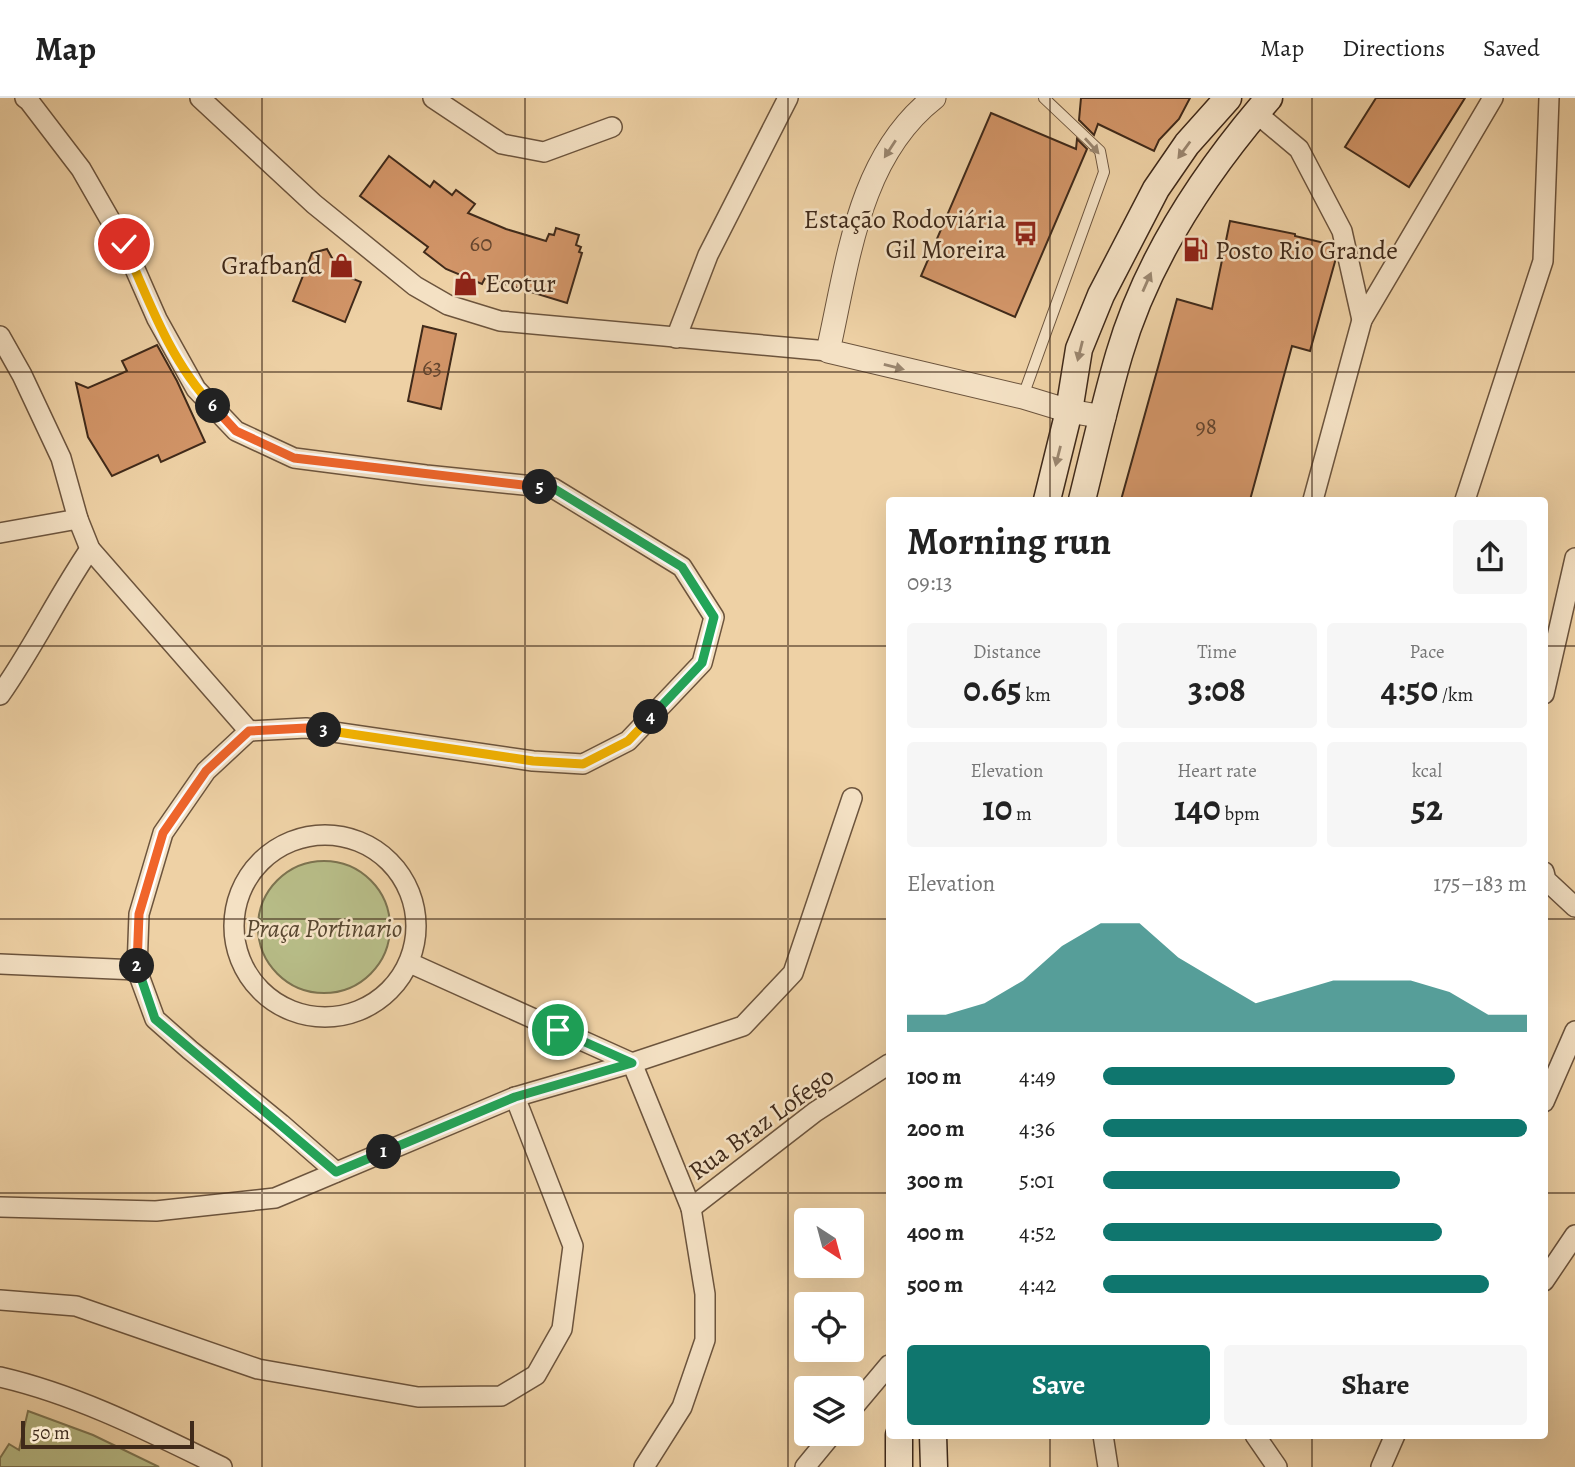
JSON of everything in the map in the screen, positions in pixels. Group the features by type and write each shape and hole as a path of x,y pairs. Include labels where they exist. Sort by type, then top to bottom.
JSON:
{"main road":[{"path":"1048,497 1069,411 1079,349 1101,295 1130,235 1156,190 1187,144 1228,98"},
{"path":"1083,497 1119,354 1141,295 1164,245 1255,103"},
{"path":"899,1439 899,1467"},
{"path":"933,1439 934,1467"}],"street":[{"path":"25,98 81,169 124,244 157,319 196,389 236,431 294,458 553,488 682,567 714,617 702,663 628,741 583,764 533,761 306,728 249,731 206,771 163,833 139,914 137,970 155,1019 336,1172"},
{"path":"200,98 314,204 415,286 448,305 500,321 828,351 1023,397 1069,411 1104,417"},
{"path":"433,98 502,144 544,152 612,127"},
{"path":"676,338 708,255 788,98"},
{"path":"828,351 862,205 886,153 917,112 934,98"},
{"path":"1314,497 1362,320 1493,98"},
{"path":"1466,497 1543,261 1549,98"},
{"path":"1255,103 1299,149 1342,231 1362,320"},
{"path":"0,335 61,458 78,519 90,549 249,731"},
{"path":"0,533 78,519"},
{"path":"0,695 90,549"},
{"path":"1548,676 1575,558"},
{"path":"0,1207 156,1211 275,1198 515,1097 632,1063 743,1026 793,973 852,798"},
{"path":"325,834 355,839 382,853 402,875 414,903 417,933 410,962 393,988 369,1007 340,1017 310,1017 281,1008 257,989 240,964 233,935 235,904 248,877 268,854 295,839 325,834"},
{"path":"1548,882 1575,907"},
{"path":"410,962 632,1063"},
{"path":"0,964 137,970"},
{"path":"1548,1093 1575,1031"},
{"name":"Rua Braz Lofego","path":"632,1063 691,1208 815,1112 886,1066"},
{"path":"0,1300 76,1306 258,1369 418,1397 501,1396 537,1375 562,1329 573,1247 515,1097"},
{"path":"644,1467 682,1407 705,1340 705,1294 691,1208"},
{"path":"1548,1275 1575,1235"},
{"path":"864,1395 886,1369"},
{"path":"0,1377 37,1386 131,1422 222,1467"},
{"path":"1104,1439 1108,1467"},
{"path":"1258,1439 1277,1467"},
{"path":"1381,1467 1393,1439"},
{"path":"805,1467 822,1446"}],"lane":[{"path":"1023,397 1104,172 1100,151 1044,98"}],"green space":[{"name":"Praça Portinario","path":"324,861 349,866 371,880 385,902 390,927 385,952 371,974 349,988 324,993 299,988 277,974 263,952 258,927 263,902 277,880 299,866"},
{"path":"28,1411 93,1435 159,1467 0,1467 0,1458 9,1444 19,1450"}],"building":[{"path":"1081,98 1190,98 1179,119 1159,140 1154,151 1098,124 1094,135 1079,120"},
{"path":"1376,98 1465,98 1409,187 1345,147"},
{"path":"991,113 1076,149 1077,139 1087,149 1015,317 921,276"},
{"path":"389,156 430,187 434,181 452,195 456,190 475,204 468,213 506,229 546,241 549,234 554,235 556,228 579,235 576,245 581,247 579,252 582,253 567,303 485,278 482,284 446,269 424,252 428,247 360,196"},
{"path":"1230,221 1333,245 1336,258 1310,351 1292,346 1251,497 1122,497 1177,299 1212,309"},
{"path":"327,249 341,274 361,282 345,322 293,301 312,253"},
{"path":"423,326 456,334 441,409 408,401"},
{"path":"157,345 205,442 161,462 158,455 112,476 88,437 76,383 88,388 127,371 122,361"}],"place":[{"name":"Estação Rodoviária Gil Moreira","path":"1026,234"},
{"name":"Posto Rio Grande","path":"1195,250"},
{"name":"Grafband","path":"342,265"},
{"name":"Ecotur","path":"465,283"}],"route":[{"path":"124,244 157,319 196,389 236,431 294,458 553,488 682,567 714,617 702,663 628,741 583,764 533,761 306,728 249,731 206,771 163,833 139,914 137,970 155,1019 336,1172 515,1097 632,1063 558,1030"}]}
